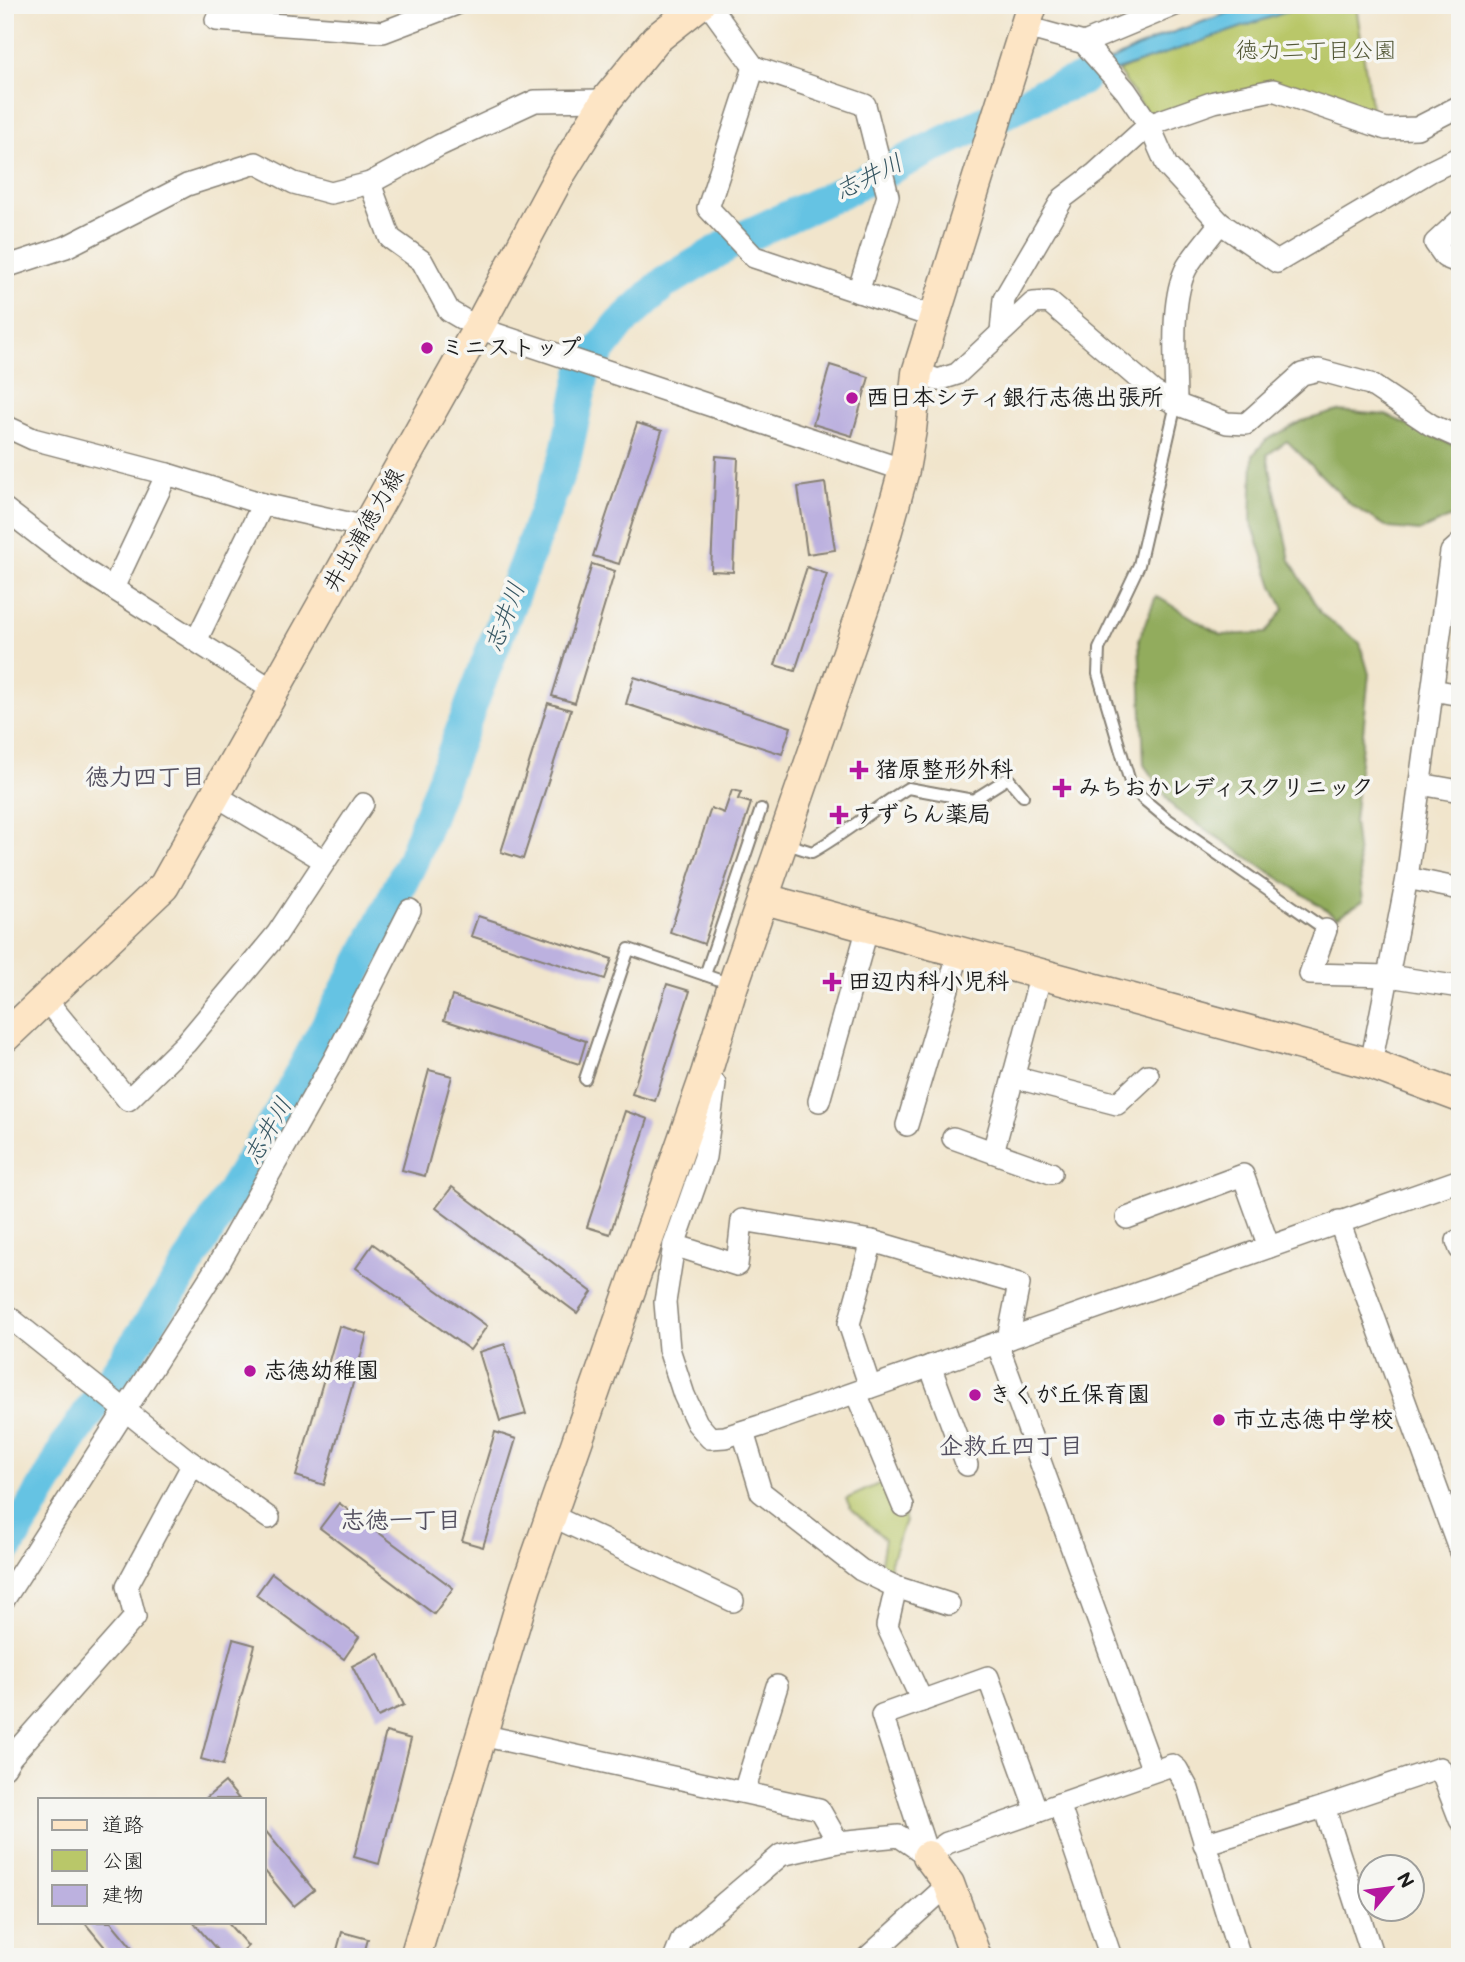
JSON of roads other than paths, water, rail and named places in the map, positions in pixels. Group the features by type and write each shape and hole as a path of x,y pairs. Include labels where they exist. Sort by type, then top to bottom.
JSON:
{"street":[{"path":"216,20 383,33 454,5"},
{"name":"井出浦徳力線","path":"10,1028 46,1000 164,886 478,328 562,171 606,100 656,39 699,5"},
{"path":"709,5 754,67 865,105 887,196 858,292"},
{"path":"1084,43 1175,5"},
{"path":"415,1957 550,1515 706,1074 733,985 765,899 872,583 904,470 917,373 1029,16 1084,43 1126,91 1149,125 1167,166 1220,223 1277,262 1430,170 1460,157"},
{"path":"754,67 708,208 754,257 934,317"},
{"path":"1001,332 1004,299 1063,198 1096,173 1149,125 1214,102 1273,90 1386,129 1417,128 1460,106"},
{"path":"5,267 66,247 187,185 257,163 294,183 331,193 370,183 440,145 535,101 606,100"},
{"path":"370,183 390,238 422,261 449,311 478,328 904,470"},
{"path":"1460,220 1435,243 1446,257 1460,263"},
{"path":"1176,404 1176,304 1180,285 1187,268 1220,223"},
{"path":"917,373 938,380 957,373 1033,303 1049,302 1154,392 1176,404 1227,422 1246,424 1302,374 1319,370 1370,384 1431,425 1460,438"},
{"path":"5,426 33,439 166,474 263,504 366,527"},
{"path":"113,588 166,474"},
{"path":"196,641 263,504"},
{"path":"5,509 55,549 274,690"},
{"path":"1371,1064 1407,878 1451,552 1460,544"},
{"path":"1433,690 1460,695"},
{"path":"1420,784 1460,792"},
{"path":"215,796 325,861"},
{"path":"46,1000 128,1100 186,1043 277,933 363,804"},
{"path":"1407,878 1460,889"},
{"path":"765,899 1371,1064 1460,1097"},
{"path":"5,1598 224,1253 336,1056 410,910"},
{"path":"819,1101 868,927"},
{"path":"1326,930 1310,974 1388,976 1460,987"},
{"path":"907,1125 959,952"},
{"path":"993,1152 1041,974"},
{"path":"706,1074 715,1084 705,1157 674,1245 665,1302 669,1349 684,1395 697,1423 710,1438 743,1432 1460,1180"},
{"path":"1013,1077 1117,1104 1148,1075"},
{"path":"953,1138 1051,1172"},
{"path":"1127,1218 1243,1175 1269,1247"},
{"path":"674,1245 737,1265 742,1220 872,1241 1019,1283 1003,1341 1153,1771"},
{"path":"1339,1222 1460,1552"},
{"path":"872,1241 849,1324 863,1390 904,1506"},
{"path":"1460,1241 1457,1241 1460,1249"},
{"path":"5,1314 125,1412 269,1518"},
{"path":"930,1366 967,1465"},
{"path":"743,1432 761,1492 861,1570 896,1587 950,1604"},
{"path":"5,1768 11,1757 135,1617 127,1586 193,1464"},
{"path":"550,1515 733,1601"},
{"path":"896,1587 887,1626 922,1701"},
{"path":"928,1856 882,1715 988,1677 1037,1812"},
{"path":"744,1792 777,1686"},
{"path":"481,1735 819,1809 838,1842"},
{"path":"928,1856 947,1843 1172,1765 1188,1789 1240,1957"},
{"path":"1204,1844 1440,1768 1460,1820"},
{"path":"1059,1804 1111,1957"},
{"path":"1324,1807 1373,1957"},
{"path":"676,1957 682,1939 781,1855 838,1842 899,1836 928,1856 949,1884 976,1957"},
{"path":"867,1957 949,1884"}],"lane":[{"path":"1176,404 1139,565 1099,649 1098,674 1111,722 1130,782 1142,798 1166,818 1326,930"},
{"path":"784,843 812,852 846,832 908,788 973,800 1008,778 1023,796"},
{"path":"705,975 761,809"},
{"path":"585,1079 629,949 733,985"}],"water":[{"path":"1250,5 1307,5 1040,95 1160,37"}],"waterway":[{"name":"志井川","path":"5,1551 66,1446 173,1289 278,1116 373,940 412,861 565,458 584,371 620,324 663,284 733,242 1040,95 1083,79"}],"place":[{"name":"ミニストップ","path":"427,348"},
{"name":"西日本シティ銀行志徳出張所","path":"852,398"},
{"name":"猪原整形外科","path":"859,770"},
{"name":"みちおかレディスクリニック","path":"1062,788"},
{"name":"すずらん薬局","path":"839,815"},
{"name":"田辺内科小児科","path":"832,982"},
{"name":"志徳幼稚園","path":"250,1371"},
{"name":"きくが丘保育園","path":"975,1395"},
{"name":"市立志徳中学校","path":"1219,1420"}],"district":[{"name":"徳力四丁目","path":"145,777"},
{"name":"企救丘四丁目","path":"1011,1446"},
{"name":"志徳一丁目","path":"401,1520"}],"park label":[{"name":"徳力二丁目公園","path":"1316,51"}]}
